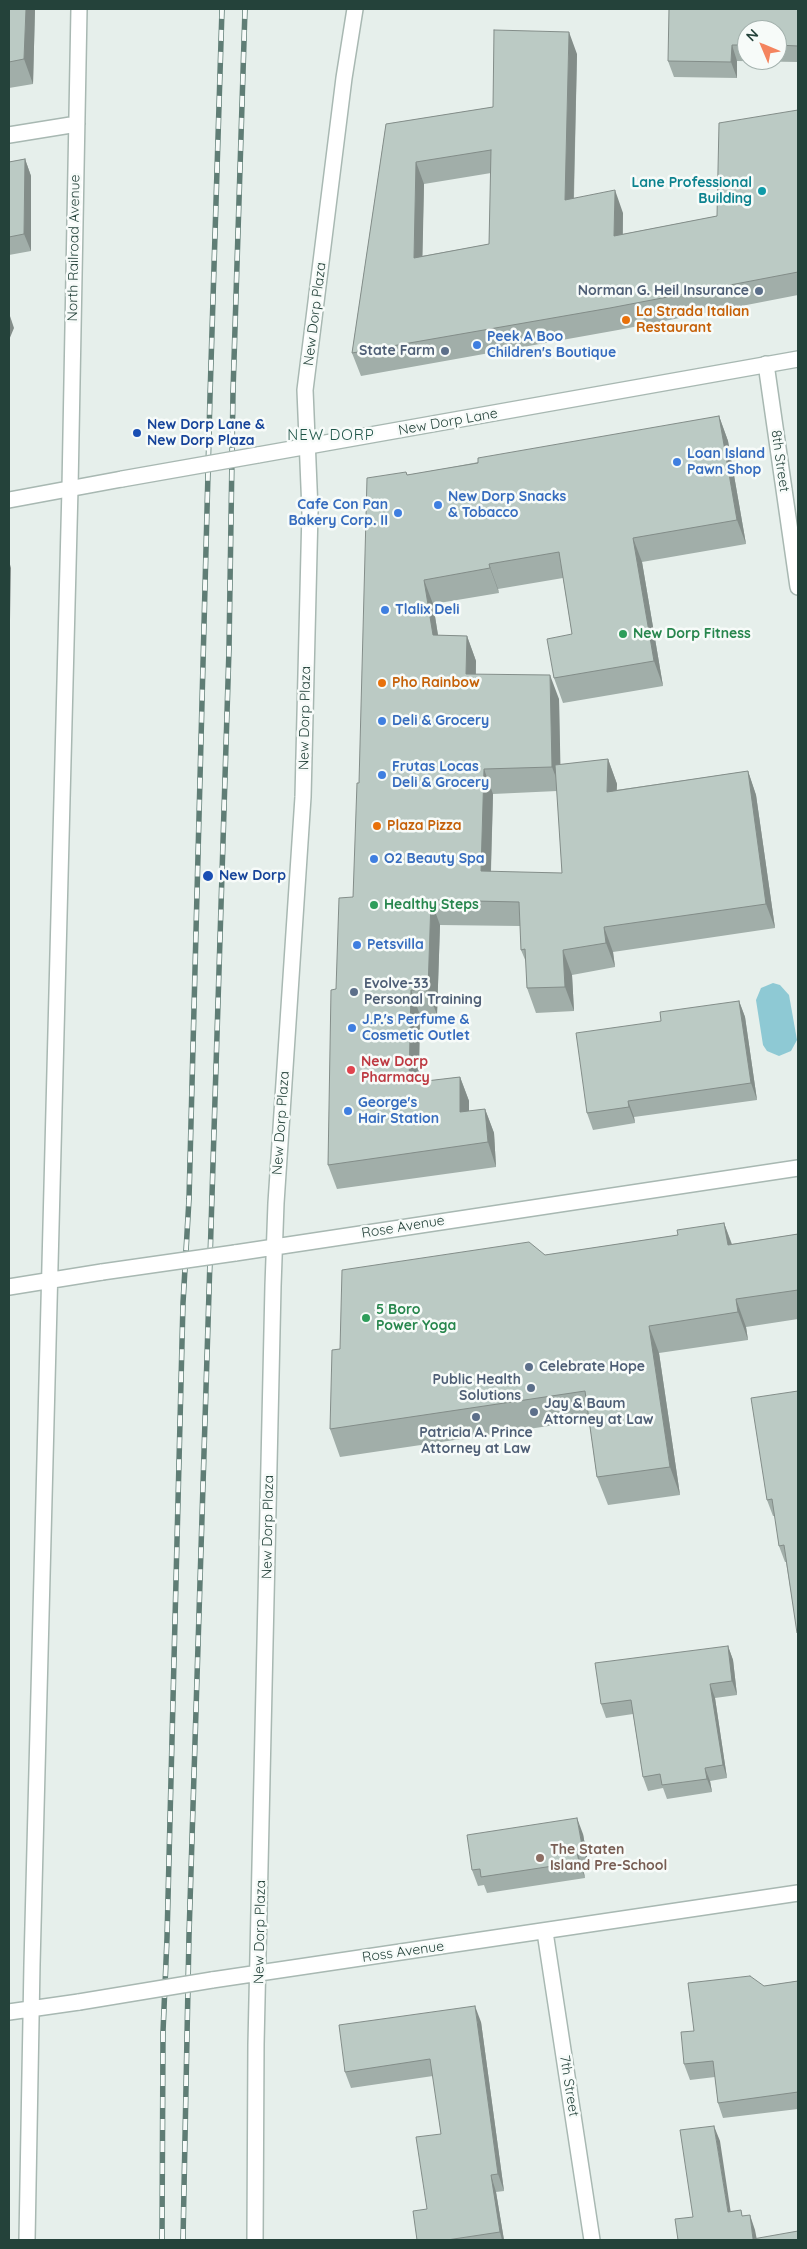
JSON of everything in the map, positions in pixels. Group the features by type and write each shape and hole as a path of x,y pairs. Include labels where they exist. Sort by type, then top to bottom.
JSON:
{"street":[{"name":"North Railroad Avenue","path":"70,488 79,9"},
{"name":"New Dorp Plaza","path":"254,2240 274,1246 303,797 310,510 305,390 344,78 355,9"},
{"path":"9,135 77,124"},
{"name":"New Dorp Lane","path":"9,500 798,359"},
{"name":"8th Street","path":"766,364 798,587"},
{"path":"27,2240 31,2008 70,488"},
{"name":"Rose Avenue","path":"9,1286 798,1168"},
{"name":"Ross Avenue","path":"9,2012 798,1893"},
{"name":"7th Street","path":"545,1932 592,2240"}],"water":[{"path":"773,983 780,985 789,995 797,1040 791,1051 779,1056 767,1051 763,1045 756,1000 761,988"}],"building":[{"path":"9,9 26,9 24,59 9,62"},
{"path":"669,9 798,9 798,46 787,45 787,20 737,20 737,45 732,45 731,62 668,61"},
{"path":"494,30 569,32 565,200 615,190 614,236 717,216 719,123 798,110 798,272 610,308 352,353 386,124 493,107","holes":["491,150 489,244 414,258 416,162"]},
{"path":"25,159 24,234 9,237 9,162"},
{"path":"719,416 737,520 633,538 654,661 554,678 547,639 572,634 559,552 489,564 490,568 424,580 433,635 467,636 466,674 550,675 552,767 484,769 481,871 562,873 555,765 608,759 607,792 748,771 766,904 604,927 606,943 563,950 565,987 527,988 525,949 521,950 519,902 431,900 428,990 411,990 409,1083 460,1077 460,1112 485,1109 488,1142 328,1165 331,990 336,989 339,898 353,897 357,783 359,783 367,478 406,472 407,475 478,463 478,458"},
{"path":"739,1001 751,1083 628,1101 629,1107 587,1113 576,1033 661,1021 660,1012"},
{"path":"724,1223 728,1245 798,1234 798,1290 736,1299 738,1312 649,1326 670,1467 597,1477 585,1391 330,1429 332,1350 340,1349 342,1270 529,1242 545,1255 678,1235 677,1230"},
{"path":"798,1391 797,1633 784,1545 779,1546 772,1499 767,1500 751,1398"},
{"path":"728,1646 732,1681 710,1684 723,1765 705,1768 707,1779 662,1785 660,1774 643,1777 631,1700 601,1704 595,1663"},
{"path":"577,1818 583,1851 577,1852 579,1862 481,1877 480,1869 472,1870 467,1835"},
{"path":"750,1976 764,1986 798,1981 798,2092 718,2103 713,2061 684,2064 681,2032 694,2031 688,1983"},
{"path":"475,2006 498,2174 491,2175 500,2232 447,2240 417,2240 413,2211 427,2209 416,2137 441,2134 430,2059 345,2072 339,2025"},
{"path":"714,2126 728,2212 741,2210 742,2216 750,2215 753,2239 798,2231 798,2240 678,2240 675,2219 693,2217 680,2130"}],"railway":[{"path":"162,2240 163,2032 183,1303 189,1199 222,9"},
{"path":"183,2240 189,1935 229,649 233,392 245,9"}],"place":[{"name":"Lane Professional Building","path":"762,191"},
{"name":"Norman G. Heil Insurance","path":"759,291"},
{"name":"La Strada Italian Restaurant","path":"626,320"},
{"name":"Peek A Boo Children's Boutique","path":"477,345"},
{"name":"State Farm","path":"445,351"},
{"name":"New Dorp Lane & New Dorp Plaza","path":"137,433"},
{"name":"Loan Island Pawn Shop","path":"677,462"},
{"name":"New Dorp Snacks & Tobacco","path":"438,505"},
{"name":"Cafe Con Pan Bakery Corp. II","path":"398,513"},
{"name":"Tlalix Deli","path":"385,610"},
{"name":"New Dorp Fitness","path":"623,634"},
{"name":"Pho Rainbow","path":"382,683"},
{"name":"Deli & Grocery","path":"382,721"},
{"name":"Frutas Locas Deli & Grocery","path":"382,775"},
{"name":"Plaza Pizza","path":"377,826"},
{"name":"O2 Beauty Spa","path":"374,859"},
{"name":"New Dorp","path":"208,876"},
{"name":"Healthy Steps","path":"374,905"},
{"name":"Petsvilla","path":"357,945"},
{"name":"Evolve-33 Personal Training","path":"354,992"},
{"name":"J.P.'s Perfume & Cosmetic Outlet","path":"352,1028"},
{"name":"New Dorp Pharmacy","path":"351,1070"},
{"name":"George's Hair Station","path":"348,1111"},
{"name":"5 Boro Power Yoga","path":"366,1318"},
{"name":"Celebrate Hope","path":"529,1367"},
{"name":"Public Health Solutions","path":"531,1388"},
{"name":"Jay & Baum Attorney at Law","path":"534,1412"},
{"name":"Patricia A. Prince Attorney at Law","path":"476,1417"},
{"name":"The Staten Island Pre-School","path":"540,1858"}],"district":[{"name":"NEW DORP","path":"331,435"}]}
